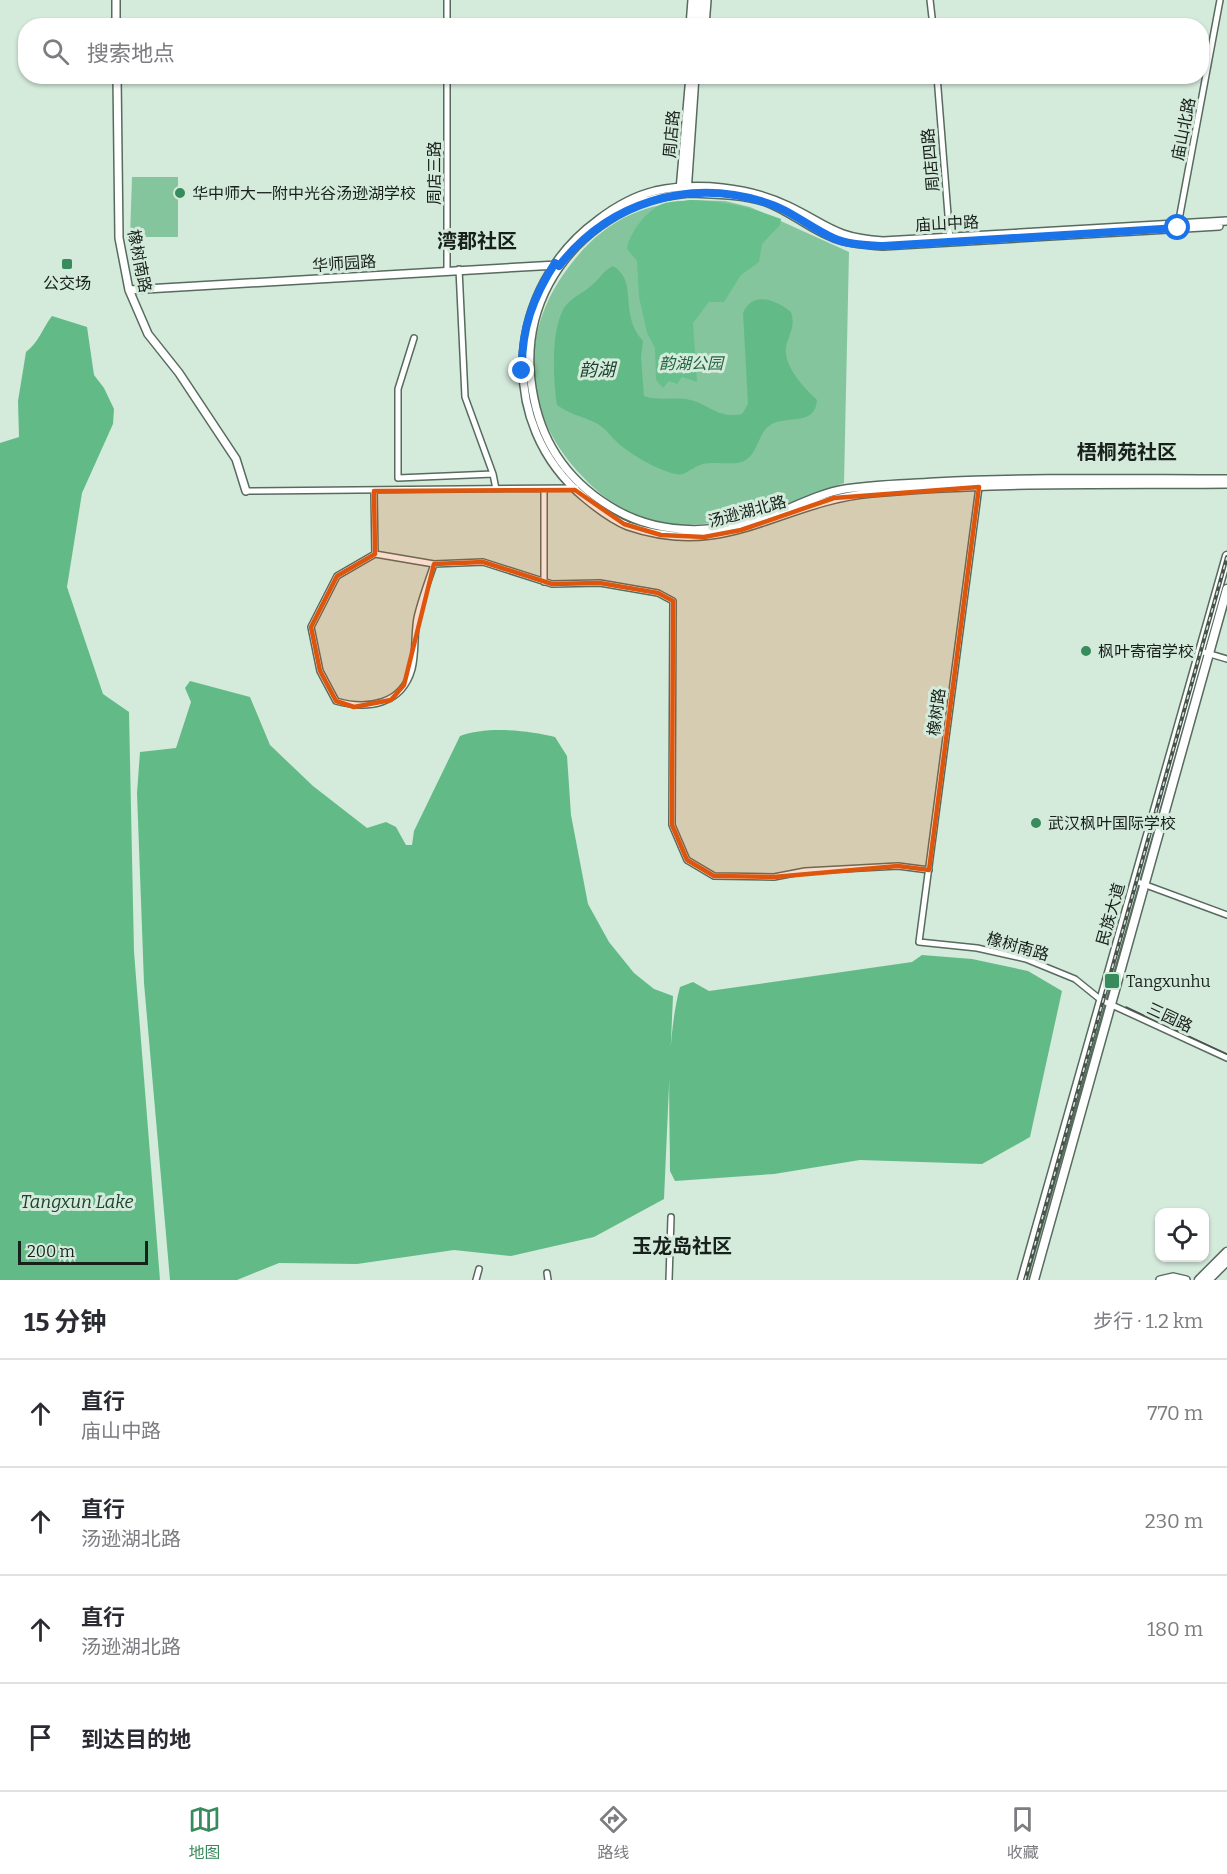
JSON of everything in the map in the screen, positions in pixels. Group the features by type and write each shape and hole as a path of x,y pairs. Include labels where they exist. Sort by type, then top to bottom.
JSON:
{"main road":[{"name":"民族大道","path":"1022,1280 1227,556"},
{"name":"民族大道","path":"1034,1280 1227,589"},
{"path":"1199,1280 1227,1252"},
{"path":"1209,1280 1227,1260"}],"street":[{"path":"116,0 116,18"},
{"path":"447,0 447,18"},
{"path":"691,18 692,0"},
{"path":"696,18 697,0"},
{"path":"701,18 702,0"},
{"path":"706,18 707,0"},
{"path":"930,0 932,18"},
{"name":"庙山北路","path":"1209,59 1220,0"},
{"name":"橡树南路","path":"117,84 119,238 129,290 148,334 179,373 236,459 246,490"},
{"name":"周店三路","path":"447,84 447,270"},
{"path":"689,84 690,106"},
{"name":"周店路","path":"683,190 694,84"},
{"path":"690,106 697,84"},
{"name":"周店四路","path":"938,84 950,239"},
{"name":"庙山北路","path":"1178,226 1204,84"},
{"name":"庙山中路","path":"683,190 728,189 765,197 789,206 837,234 859,240 950,239 1178,226 1227,221"},
{"name":"汤逊湖北路","path":"683,190 654,191 617,207 576,236 557,265 537,308 528,350 529,372 536,409 549,444 578,487 624,524 661,535 704,537 741,530 834,498 871,493 979,487 1227,484"},
{"name":"庙山中路","path":"1178,226 1227,226"},
{"name":"华师园路","path":"129,290 557,265"},
{"path":"459,269 465,397 493,474 496,489"},
{"path":"414,338 398,389 398,478 493,474"},
{"name":"汤逊湖北路","path":"578,487 612,508 643,522 703,531 736,525 843,489 870,486 979,480 1227,479"},
{"path":"246,490 578,487"},
{"name":"橡树路","path":"919,942 979,487"},
{"path":"543,582 544,489"},
{"path":"374,490 375,554"},
{"path":"434,564 418,617 411,670 404,685 391,700 354,706 336,701 321,671 311,627 337,576 375,554 434,564 483,562 552,584 600,583 658,592 673,601 672,825 687,860 714,876 774,877 805,871 898,866 929,870"},
{"path":"1200,651 1227,659"},
{"path":"1135,881 1227,915"},
{"path":"1217,911 1227,910"},
{"name":"橡树南路","path":"919,942 977,948 1026,959 1075,980 1101,1000"},
{"name":"三园路","path":"1101,1000 1227,1058"},
{"path":"669,1280 671,1217"},
{"path":"476,1280 479,1269"},
{"path":"547,1273 548,1280"},
{"path":"1160,1280 1179,1277 1186,1280"}],"highlighted area":[{"path":"979,487 929,870 898,866 774,877 714,876 687,860 672,825 673,601 658,593 600,583 552,584 483,562 434,564 404,685 391,700 354,707 336,701 320,671 311,627 337,576 375,554 374,491 575,490 624,524 661,535 704,537 741,530 834,498"}],"green space":[{"path":"132,177 178,177 178,237 130,237"},
{"name":"韵湖公园","path":"691,200 725,201 750,207 849,252 844,483 760,513 718,523 674,524 636,515 613,503 583,477 563,453 548,427 538,400 534,373 535,345 542,317 554,290 583,249 621,219 652,207"},
{"path":"691,200 737,205 781,219 780,225 762,244 759,262 741,275 724,302 709,302 693,323 697,382 682,377 677,384 669,381 663,388 656,380 655,348 647,333 639,297 637,261 627,249 635,230 644,217 656,207 665,203"}],"water":[{"name":"韵湖","path":"613,266 621,272 625,280 631,320 643,341 641,357 644,396 691,400 723,414 742,414 748,404 743,313 752,302 764,299 791,312 793,325 787,343 787,359 794,374 817,400 812,413 768,426 753,453 744,461 703,464 683,474 677,474 659,469 623,447 598,424 557,405 554,353 555,338 562,313 570,301"},
{"name":"Tangxun Lake","path":"52,316 87,327 94,375 104,388 114,409 113,424 82,493 67,587 103,694 129,712 134,952 160,1280 0,1280 0,443 19,437 18,401 26,352 37,340"},
{"path":"190,681 250,697 270,745 313,786 367,828 386,822 396,827 406,845 412,845 414,831 460,736 482,731 507,730 555,737 567,756 571,815 588,904 609,942 634,973 654,989 673,996 664,1199 594,1237 511,1256 454,1250 357,1264 279,1263 237,1280 170,1280 144,983 137,793 140,752 176,748 191,702 185,688"},
{"path":"922,955 972,959 1028,971 1062,991 1030,1137 982,1164 860,1160 774,1174 675,1181 670,1171 669,1079 672,1032 680,987 693,982 709,991 912,962"}],"tram line":[{"path":"1126,1007 1227,1054"}],"railway":[{"path":"1025,1280 1227,557"}],"place":[{"name":"华中师大一附中光谷汤逊湖学校","path":"180,193"},
{"name":"公交场","path":"67,264"},
{"name":"枫叶寄宿学校","path":"1086,651"},
{"name":"武汉枫叶国际学校","path":"1036,823"},
{"name":"Tangxunhu","path":"1112,981"}],"district":[{"name":"湾郡社区","path":"477,241"},
{"name":"梧桐苑社区","path":"1127,452"},
{"name":"玉龙岛社区","path":"682,1246"}],"route":[{"path":"522,371 521,350 529,314 540,287 555,263 559,266 581,241 606,222 636,205 656,198 687,193 728,194 764,201 835,239 883,246 1178,228"}]}
